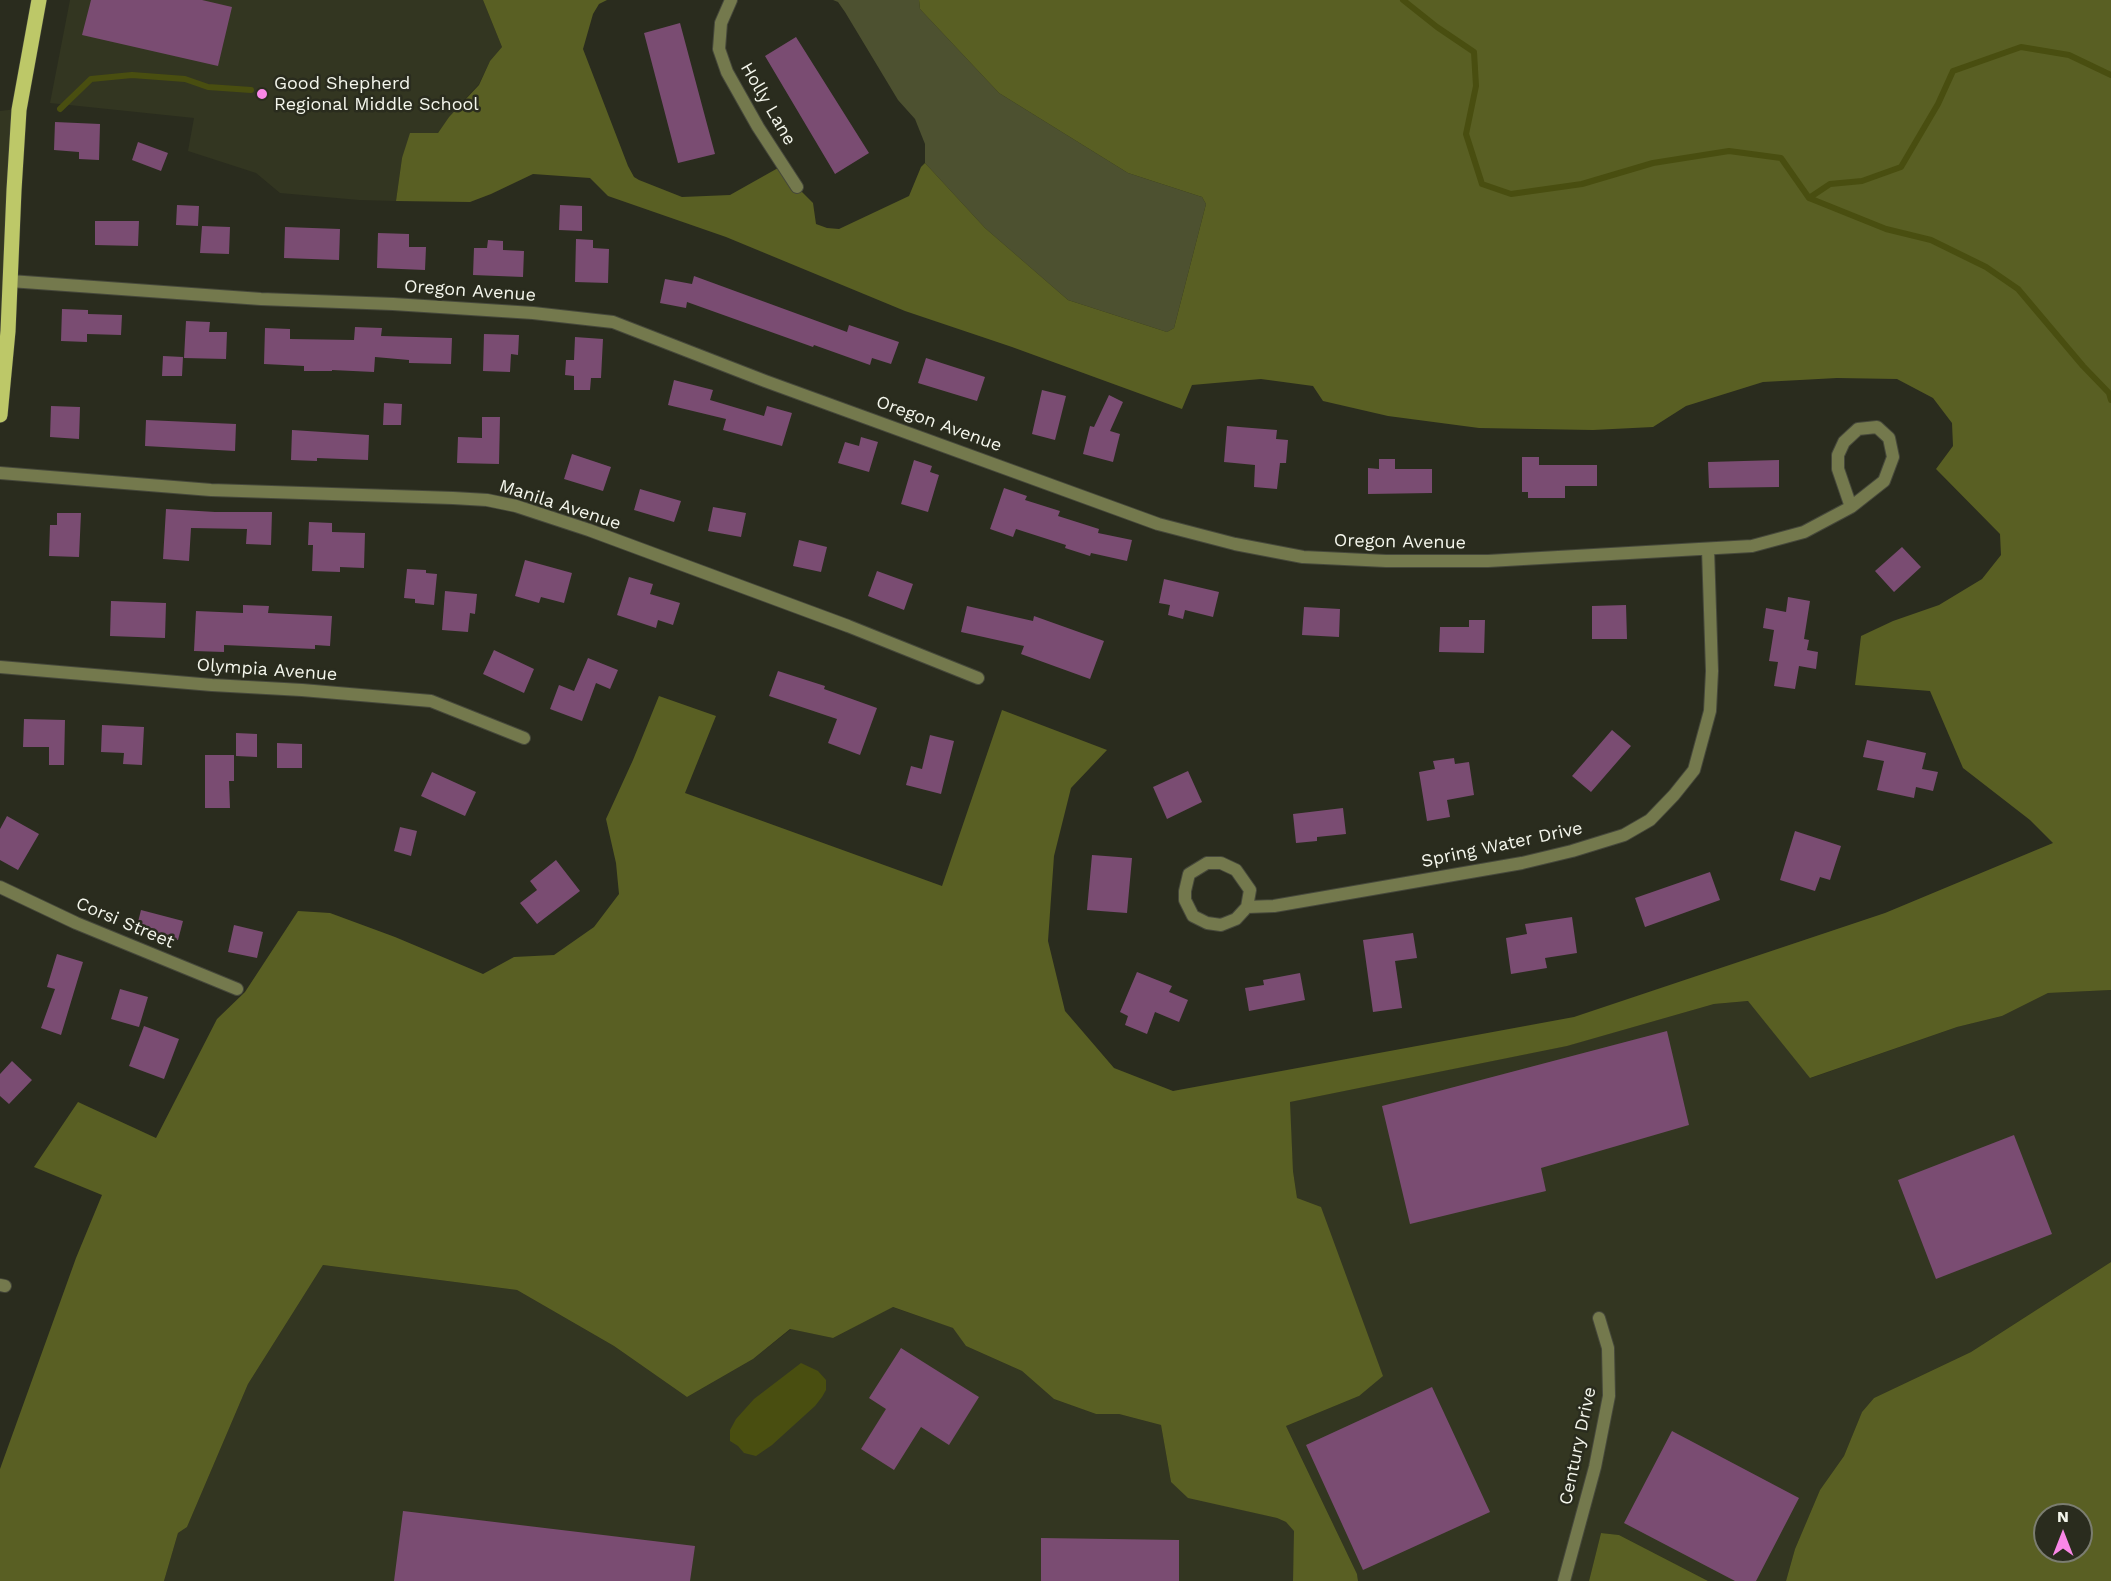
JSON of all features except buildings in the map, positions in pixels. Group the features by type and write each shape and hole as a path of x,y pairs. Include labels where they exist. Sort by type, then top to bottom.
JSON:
{"main road":[{"path":"0,416 8,331 19,110 39,0"}],"street":[{"name":"Holly Lane","path":"731,0 721,23 719,49 727,72 758,127 797,187"},
{"name":"Oregon Avenue","path":"10,281 261,300 393,304 533,313 612,322 765,381 1158,524 1235,544 1304,557 1386,561 1488,561 1752,546 1804,532 1851,507 1884,481 1893,458 1889,438 1877,427 1858,429 1844,442 1838,455 1838,469 1851,507"},
{"name":"Manila Avenue","path":"0,473 211,490 487,500 516,506 589,530 848,626 978,678"},
{"name":"Spring Water Drive","path":"1247,907 1274,906 1522,863 1624,835 1650,820 1694,770 1708,719 1712,671 1708,549"},
{"name":"Olympia Avenue","path":"0,667 212,686 302,690 431,701 524,738"},
{"path":"1221,862 1236,870 1250,890 1247,907 1236,919 1221,925 1199,920 1193,916 1185,900 1189,874 1207,863 1221,862"},
{"name":"Corsi Street","path":"0,887 76,923 237,989"},
{"name":"Century Drive","path":"1564,1581 1594,1467 1609,1396 1608,1348 1599,1318"}],"shaded area":[{"name":"Good Shepherd Regional Middle School","path":"70,0 483,0 502,47 490,61 479,84 449,117 438,133 402,158 396,201 280,193 256,173 188,151 194,118 50,103"},
{"path":"483,0 607,0 599,4 593,14 583,49 628,166 634,177 639,180 682,197 730,195 778,168 813,203 816,224 839,229 909,196 921,167 925,163 985,228 1068,300 1167,332 1174,328 1206,204 1202,197 1128,173 999,93 920,9 919,0 2111,0 2111,990 2048,993 2002,1016 1957,1027 1810,1078 1748,1001 1714,1004 1567,1046 1290,1102 1293,1171 1297,1198 1321,1207 1383,1376 1359,1396 1286,1426 1357,1574 1358,1581 1293,1581 1294,1531 1286,1522 1188,1498 1171,1482 1161,1425 1119,1414 1096,1414 1054,1399 1022,1371 966,1346 953,1328 893,1307 833,1338 790,1329 753,1359 687,1397 614,1346 517,1290 323,1265 248,1384 187,1527 178,1533 164,1581 0,1581 0,1469 76,1258 102,1195 34,1167 78,1102 156,1138 217,1019 245,992 298,911 330,913 483,974 514,957 554,955 594,927 619,894 616,863 606,819 659,696 716,716 685,793 942,886 1002,710 1107,750 1071,788 1054,856 1048,941 1065,1011 1114,1068 1173,1091 1574,1017 1885,913 2053,843 2030,820 1963,768 1930,691 1855,685 1861,636 1893,621 1939,605 1982,579 2001,555 2000,534 1936,469 1953,446 1952,423 1933,398 1897,379 1837,378 1763,382 1686,406 1653,427 1593,430 1479,428 1388,416 1323,401 1313,386 1261,379 1192,385 1182,409 905,311 726,237 608,196 590,178 533,174 470,202 396,201 402,158 410,133 438,133 449,117 479,85 490,61 502,47"},
{"path":"833,0 919,0 920,9 999,93 1128,173 1202,197 1206,204 1174,328 1167,332 1068,300 985,228 925,163 925,144 915,119 898,100 845,12 838,2"},
{"path":"16,109 0,353 0,111"},
{"path":"2111,990 2111,1262 1971,1352 1874,1398 1862,1412 1844,1456 1820,1490 1795,1549 1786,1581 1708,1581 1619,1535 1601,1533 1589,1581 1358,1581 1357,1574 1286,1426 1359,1396 1297,1198 1289,1102 1566,1046 1714,1004 1749,1001 1811,1078 1957,1027 2002,1016 2048,993"},
{"path":"2111,1262 2111,1581 1786,1581 1795,1549 1820,1490 1844,1456 1862,1412 1874,1398 1971,1352"},
{"path":"323,1265 517,1290 614,1346 687,1397 753,1359 791,1329 833,1338 892,1307 954,1328 966,1346 1022,1371 1054,1399 1096,1414 1119,1414 1161,1425 1171,1482 1188,1497 1277,1518 1286,1522 1295,1531 1293,1581 164,1581 178,1533 187,1527 248,1384"},
{"path":"801,1363 818,1371 826,1380 826,1390 822,1397 772,1445 756,1456 744,1453 730,1441 730,1430 736,1419 754,1399"},
{"path":"1601,1533 1619,1535 1708,1581 1589,1581"}],"waterway":[{"path":"1403,0 1474,52 1476,86 1466,134 1482,184 1511,194 1582,184 1653,163 1729,151 1781,158 1809,198 1830,184 1862,181 1901,167 1938,104 1953,71 2021,47 2069,55 2111,75"},
{"path":"60,109 91,79 132,75 185,79 208,87 251,90"},
{"path":"1809,198 1886,229 1931,240 1986,267 2018,289 2109,393 2111,400"}],"place":[{"name":"Good Shepherd Regional Middle School","path":"262,94"}]}
